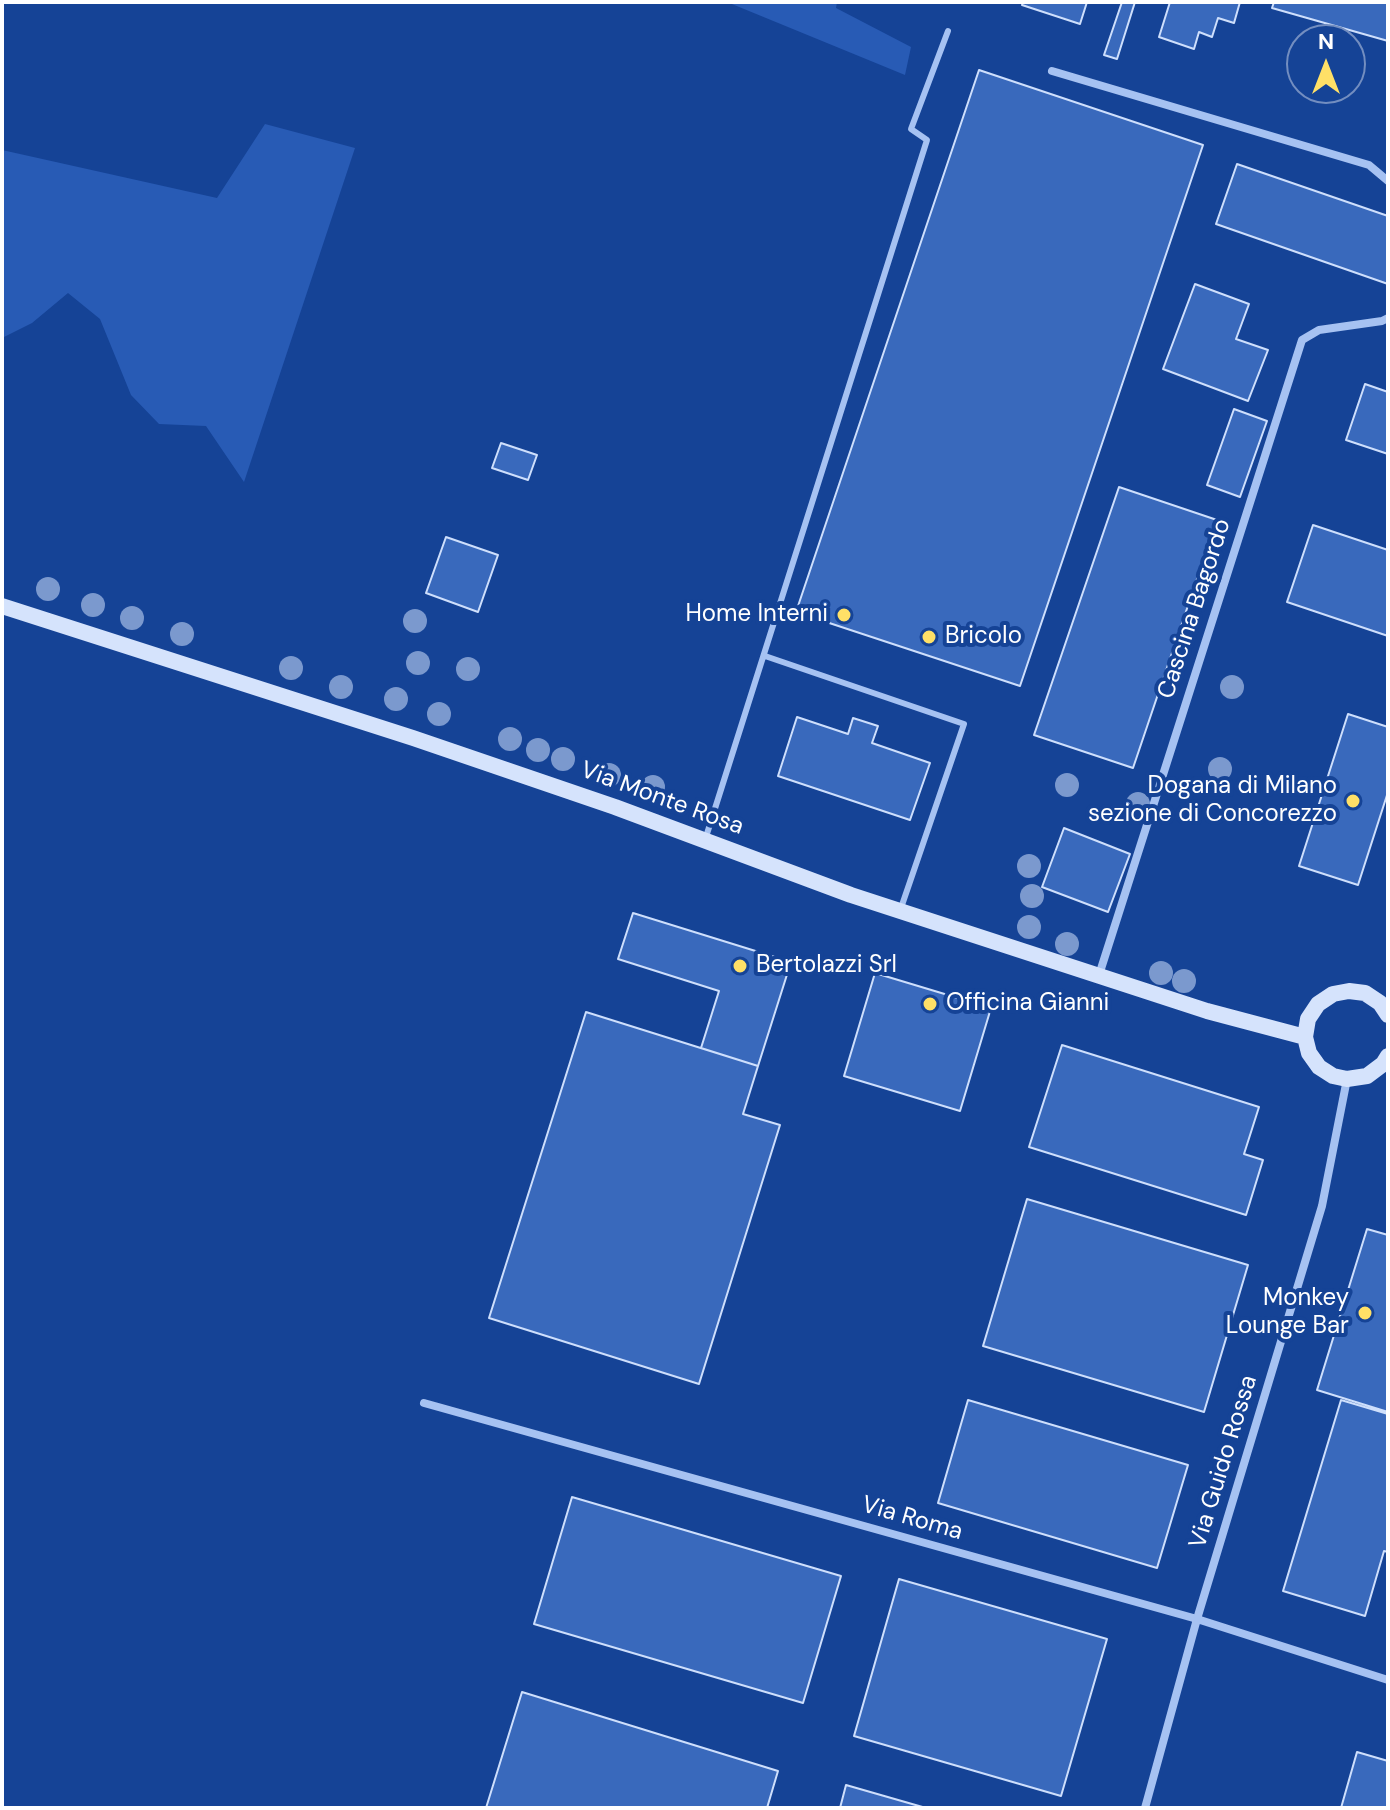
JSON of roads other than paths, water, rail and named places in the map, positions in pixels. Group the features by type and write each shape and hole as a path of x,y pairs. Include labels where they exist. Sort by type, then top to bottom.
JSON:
{"street":[{"path":"1052,71 1369,165 1388,181"},
{"name":"Cascina Bagordo","path":"1099,976 1302,340 1319,330 1388,318"},
{"name":"Via Monte Rosa","path":"2,606 413,738 615,807 900,911 1207,1011 1305,1037"},
{"path":"1385,1005 1365,993 1349,991 1333,994 1313,1011 1308,1019 1305,1037 1309,1053 1319,1067 1333,1076 1347,1079 1367,1076 1386,1062"},
{"name":"Via Guido Rossa","path":"1145,1808 1197,1619 1322,1206 1347,1079"},
{"name":"Via Roma","path":"424,1403 1197,1619 1388,1680"}],"lane":[{"path":"705,840 927,140 911,129 948,31"},
{"path":"765,656 964,724 900,911"}],"place":[{"name":"Home Interni","path":"844,615"},
{"name":"BricoIo","path":"929,637"},
{"name":"Dogana di Milano sezione di Concorezzo","path":"1353,801"},
{"name":"Bertolazzi Srl","path":"740,966"},
{"name":"Officina Gianni","path":"930,1004"},
{"name":"Monkey Lounge Bar","path":"1365,1313"}]}
